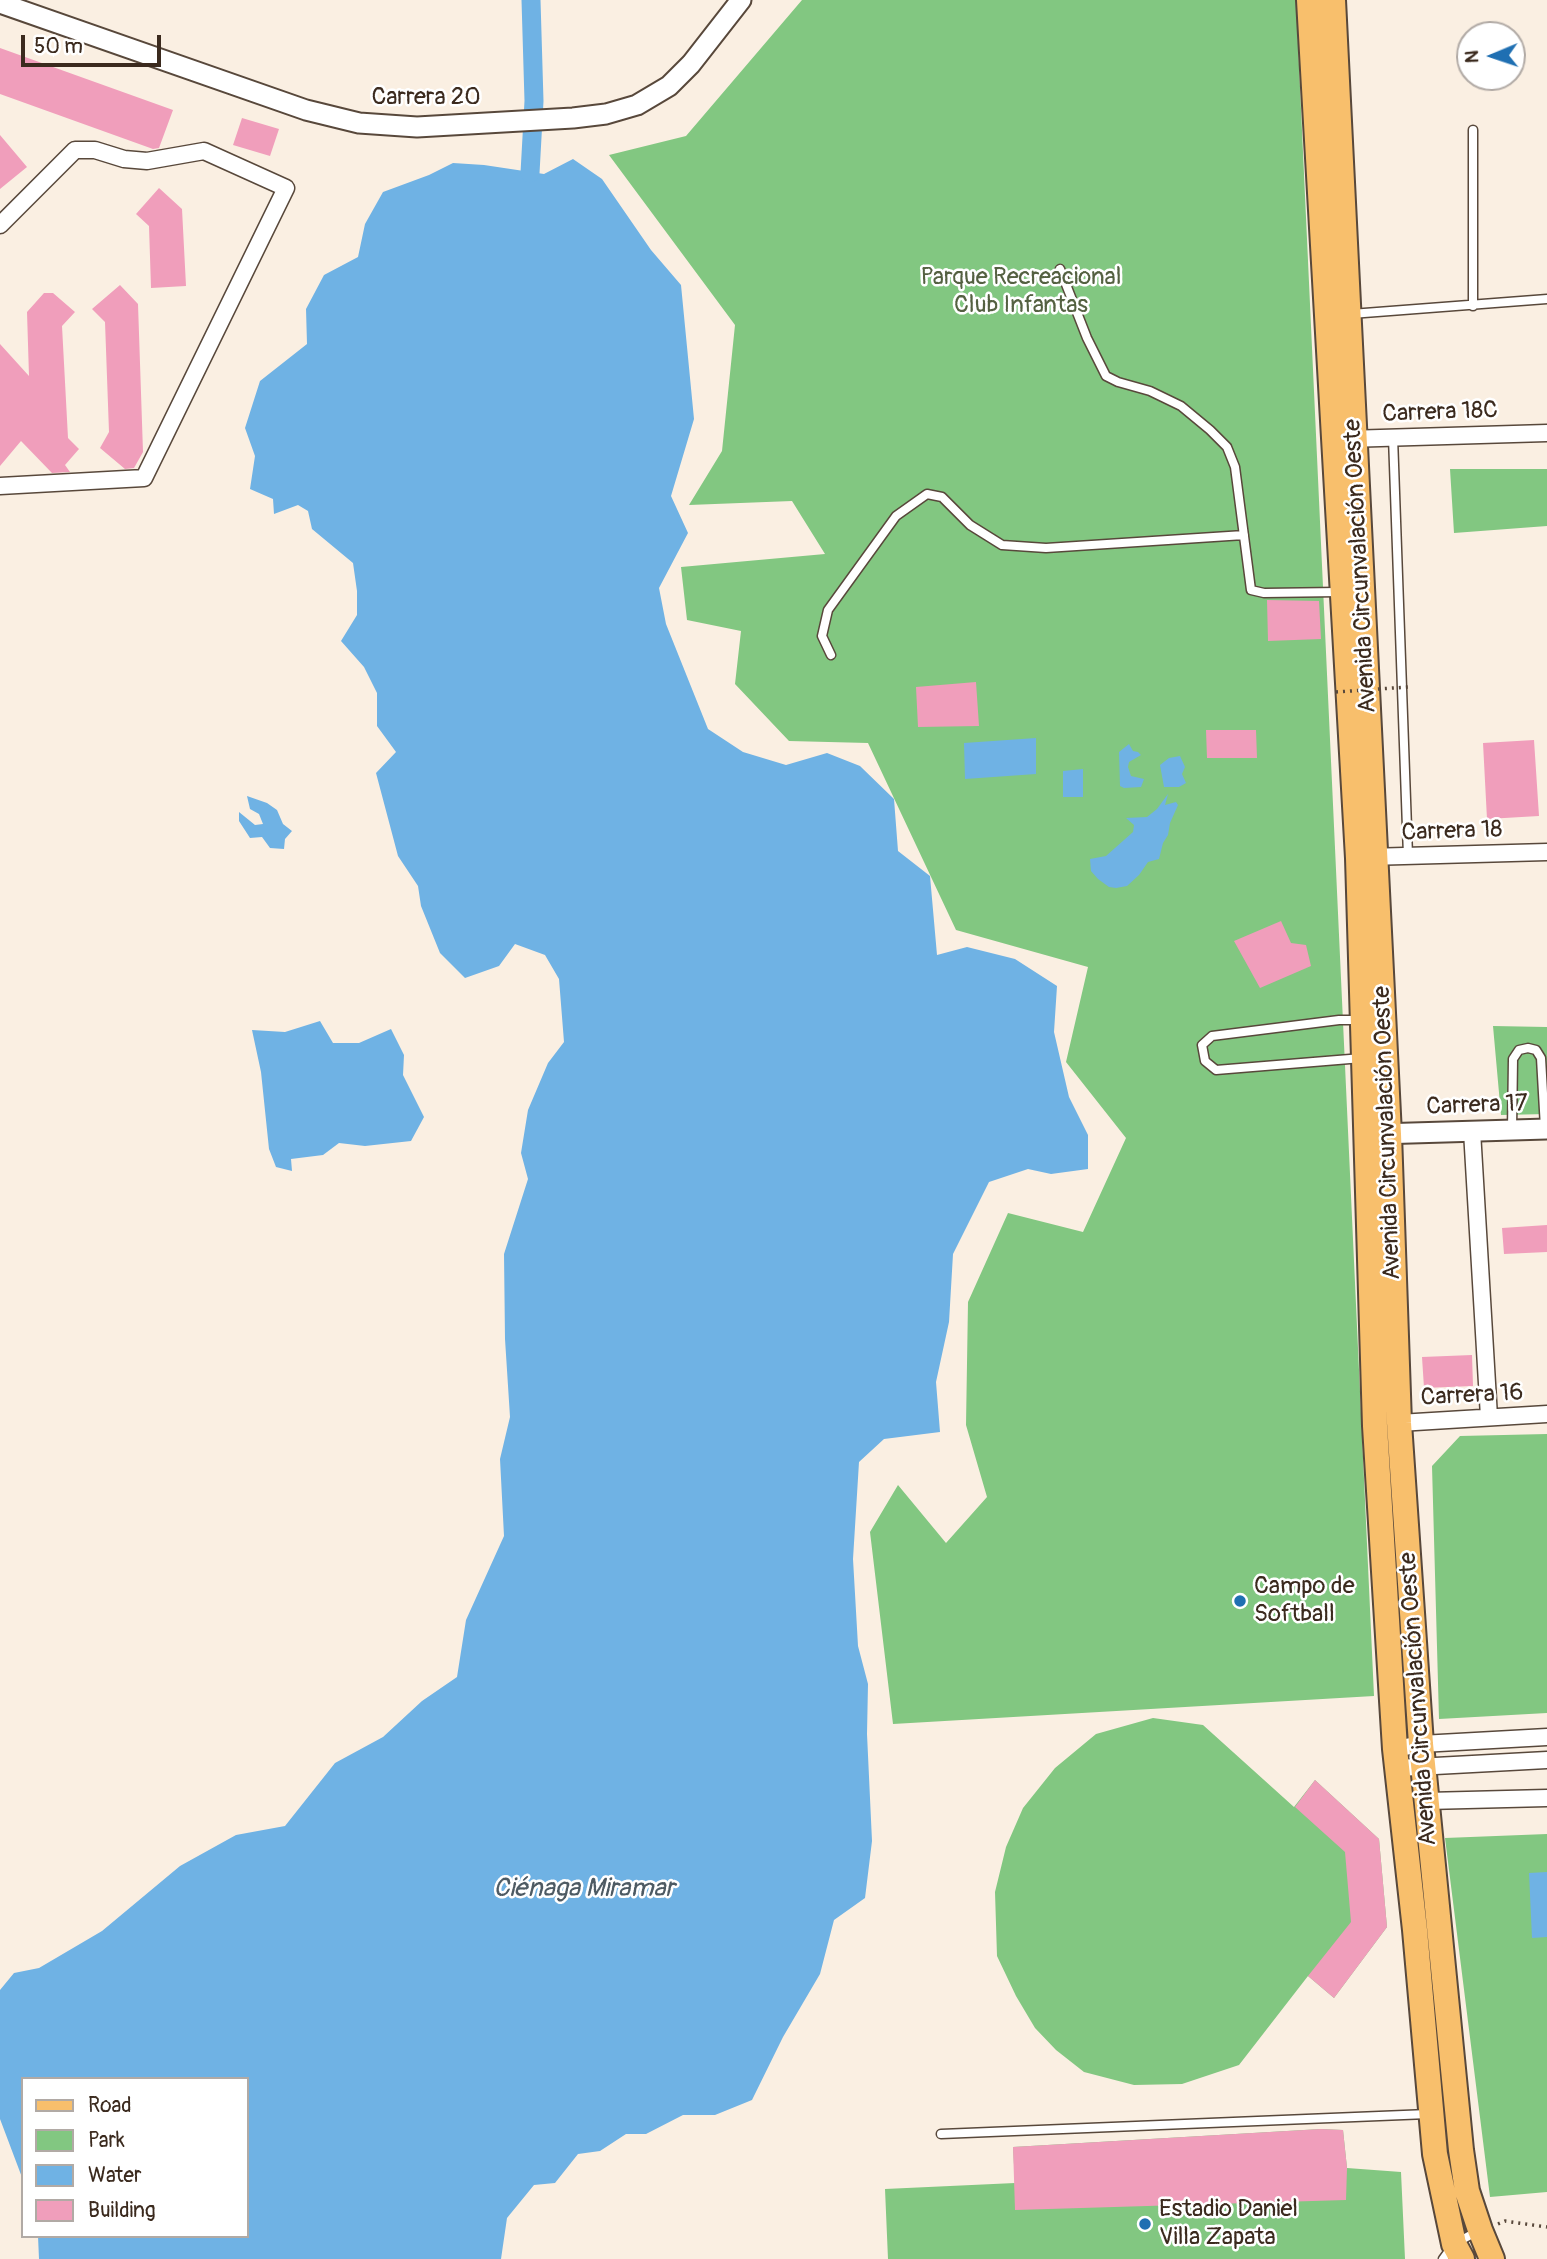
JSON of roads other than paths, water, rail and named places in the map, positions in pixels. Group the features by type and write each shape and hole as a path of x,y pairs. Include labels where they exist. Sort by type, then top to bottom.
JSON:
{"main road":[{"name":"Avenida Circunvalación Oeste","path":"1309,0 1345,439 1367,857 1378,1135 1422,1756 1461,2150 1467,2191 1492,2259"},
{"name":"Avenida Circunvalación Oeste","path":"1333,0 1349,314 1342,592 1367,857 1363,1020 1365,1057 1378,1135 1374,1426 1396,1758 1435,2154 1453,2254"}],"street":[{"name":"Carrera 20","path":"0,3 306,110 359,123 416,127 573,118 607,114 637,105 669,86 691,64 741,0"},
{"path":"0,225 75,150 95,150 124,159 148,161 204,151 286,188 144,478 0,486"},
{"name":"Carrera 18C","path":"1345,439 1547,432"},
{"name":"Carrera 18","path":"1367,857 1547,852"},
{"name":"Carrera 17","path":"1378,1135 1546,1129"},
{"path":"1472,1131 1489,1417"},
{"name":"Carrera 16","path":"1399,1423 1547,1415"},
{"path":"1396,1758 1547,1737"},
{"path":"1396,1758 1422,1756 1547,1760"},
{"path":"1427,1801 1547,1798"}],"lane":[{"path":"1473,130 1473,306"},
{"path":"1060,269 1087,338 1106,376 1150,391 1181,406 1227,447 1235,467 1251,590 1264,593 1342,592"},
{"path":"1349,314 1547,299"},
{"path":"1394,438 1408,856"},
{"path":"831,655 822,636 828,610 896,516 927,494 942,496 970,526 1002,545 1046,548 1244,535"},
{"path":"1363,1020 1328,1021 1212,1035 1202,1045 1205,1061 1216,1070 1365,1057"},
{"path":"1512,1130 1513,1059 1519,1051 1528,1048 1536,1050 1541,1058 1546,1129"},
{"path":"941,2134 1431,2114"},
{"path":"1453,2254 1480,2230"}],"water":[{"name":"Ciénaga Miramar","path":"573,159 602,179 651,250 681,285 694,419 671,496 688,533 659,588 666,624 708,729 743,752 786,765 827,753 860,766 894,799 898,851 930,876 937,955 967,947 1015,959 1057,986 1054,1032 1069,1097 1088,1135 1088,1169 1051,1174 1028,1169 989,1182 953,1254 949,1322 936,1382 940,1432 884,1439 859,1462 853,1559 858,1646 868,1684 867,1734 872,1841 865,1898 834,1920 820,1974 783,2037 752,2100 715,2115 683,2115 646,2134 626,2134 600,2151 578,2154 555,2183 534,2185 507,2218 501,2259 39,2259 38,2238 248,2238 248,2077 21,2077 21,2175 0,2119 0,1990 14,1973 39,1968 102,1931 180,1866 236,1835 285,1826 335,1763 383,1737 422,1701 457,1677 466,1620 504,1536 500,1459 510,1417 505,1339 504,1254 528,1179 521,1153 528,1110 548,1063 564,1042 559,979 545,955 515,944 499,966 465,978 440,953 421,906 418,886 398,856 376,773 396,752 377,726 377,693 364,667 341,641 357,615 353,563 312,529 308,511 298,505 274,514 273,499 250,489 255,456 245,428 260,381 307,344 306,309 324,275 358,257 365,224 383,192 453,163 544,174"},
{"path":"1036,738 1036,774 965,779 964,743"},
{"path":"1129,744 1133,751 1141,755 1129,762 1128,767 1131,776 1144,779 1141,787 1120,786 1119,752"},
{"path":"1180,756 1185,767 1182,774 1186,783 1179,787 1164,787 1160,765 1169,758"},
{"path":"1083,769 1083,797 1063,797 1063,771"},
{"path":"1168,794 1165,805 1176,802 1178,805 1159,859 1148,862 1127,886 1109,887 1091,871 1090,859 1106,856 1133,832 1134,825 1126,818 1147,817"},
{"path":"247,796 267,803 277,810 283,824 292,831 285,839 284,849 270,848 262,837 250,838 239,821 239,812 255,825 263,824 259,814 250,809"},
{"path":"320,1021 333,1043 359,1043 391,1029 404,1055 403,1075 424,1117 411,1141 365,1146 339,1143 323,1155 291,1159 292,1171 276,1167 269,1149 261,1072 252,1030 285,1032"},
{"path":"1547,1872 1547,1937 1532,1938 1529,1873"}],"waterway":[{"path":"530,173 534,101 531,0"}],"place":[{"name":"Campo de Softball","path":"1240,1601"},
{"name":"Estadio Daniel Villa Zapata","path":"1145,2224"}],"park label":[{"name":"Parque Recreacional Club Infantas","path":"1021,292"}]}
